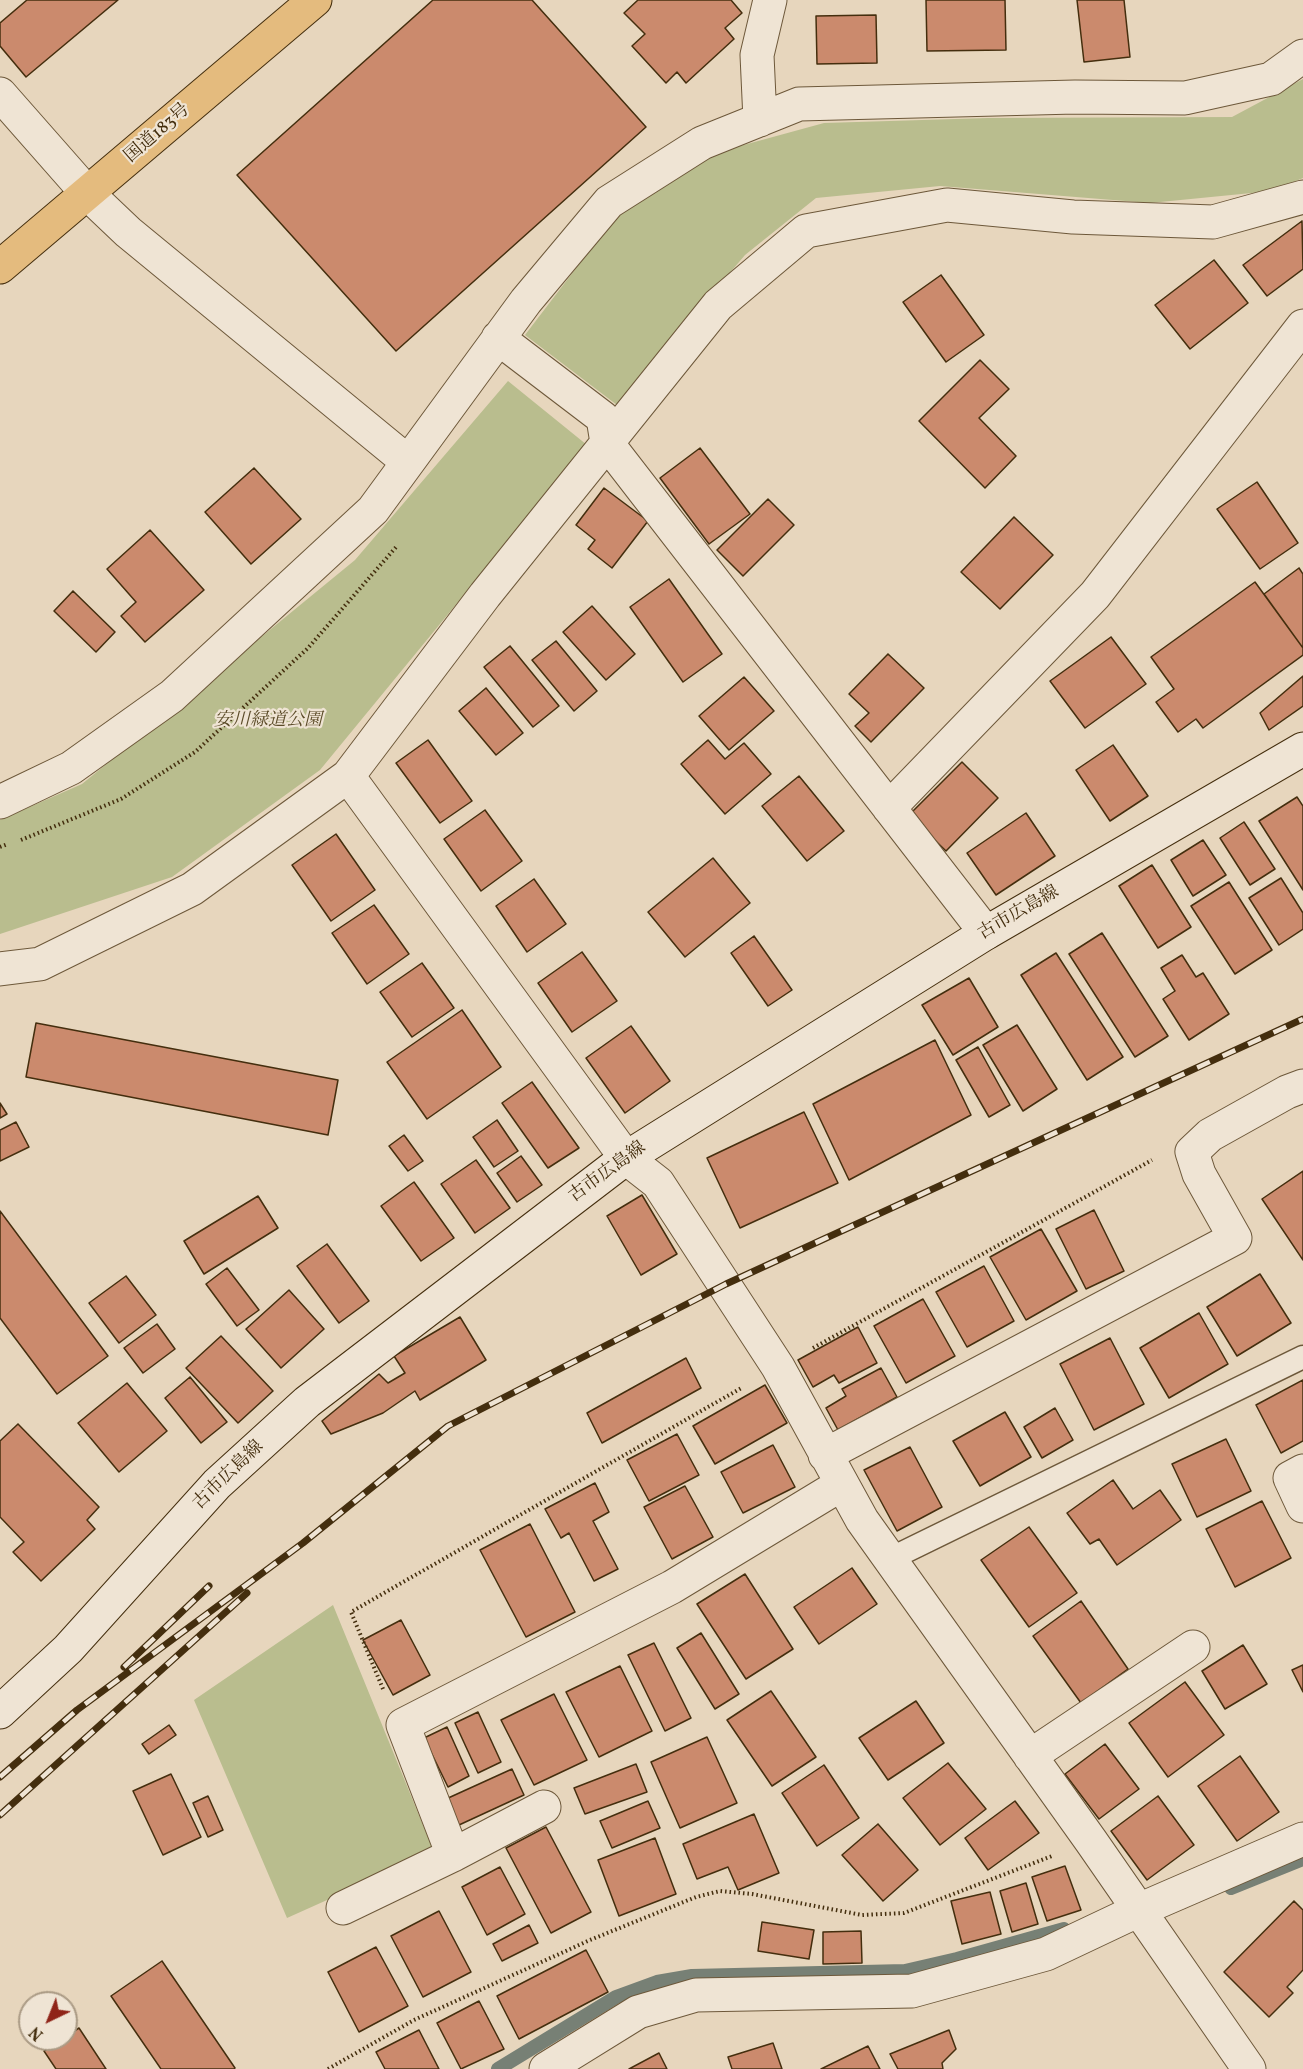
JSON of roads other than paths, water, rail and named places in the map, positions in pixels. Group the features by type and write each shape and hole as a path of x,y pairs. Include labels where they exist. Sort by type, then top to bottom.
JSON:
{"highway":[{"name":"国道183号","path":"0,267 315,0"}],"street":[{"path":"760,120 757,55 770,0"},
{"path":"0,802 70,768 172,696 373,510 498,338 609,202 702,143 799,104 1075,97 1185,98 1271,79 1303,56"},
{"path":"0,94 88,194 128,232 408,462"},
{"path":"0,969 40,964 192,889 348,776 485,596 718,305 806,231 947,205 1073,217 1213,222 1303,197"},
{"path":"889,808 1095,595 1303,326"},
{"path":"498,338 603,418 607,443 986,933"},
{"name":"古市広島線","path":"0,1712 68,1649 218,1484 307,1402 626,1158 986,933 1303,749"},
{"path":"348,776 626,1158 658,1183 778,1367 862,1520 1092,1841 1249,2069"},
{"path":"825,1455 1234,1238 1199,1174 1192,1152 1210,1135 1287,1092 1303,1086"},
{"path":"1303,1471 1290,1478 1303,1506"},
{"path":"453,1855 403,1725 672,1587 842,1484"},
{"path":"1030,1756 1194,1647"},
{"path":"343,1908 453,1855 544,1807"},
{"path":"546,2069 638,2012 696,1995 912,1991 1046,1954 1139,1910 1303,1839"}],"lane":[{"path":"890,1559 1303,1356"}],"waterway":[{"path":"1231,1888 1303,1859"},
{"path":"498,2069 616,1997 657,1982 692,1976 905,1971 1064,1929"}],"railway":[{"path":"0,1777 77,1710 303,1543 448,1426 726,1284 1303,1019"},
{"path":"124,1667 209,1586"},
{"path":"0,1815 247,1593"}],"park label":[{"name":"安川緑道公園","path":"268,722"}]}
